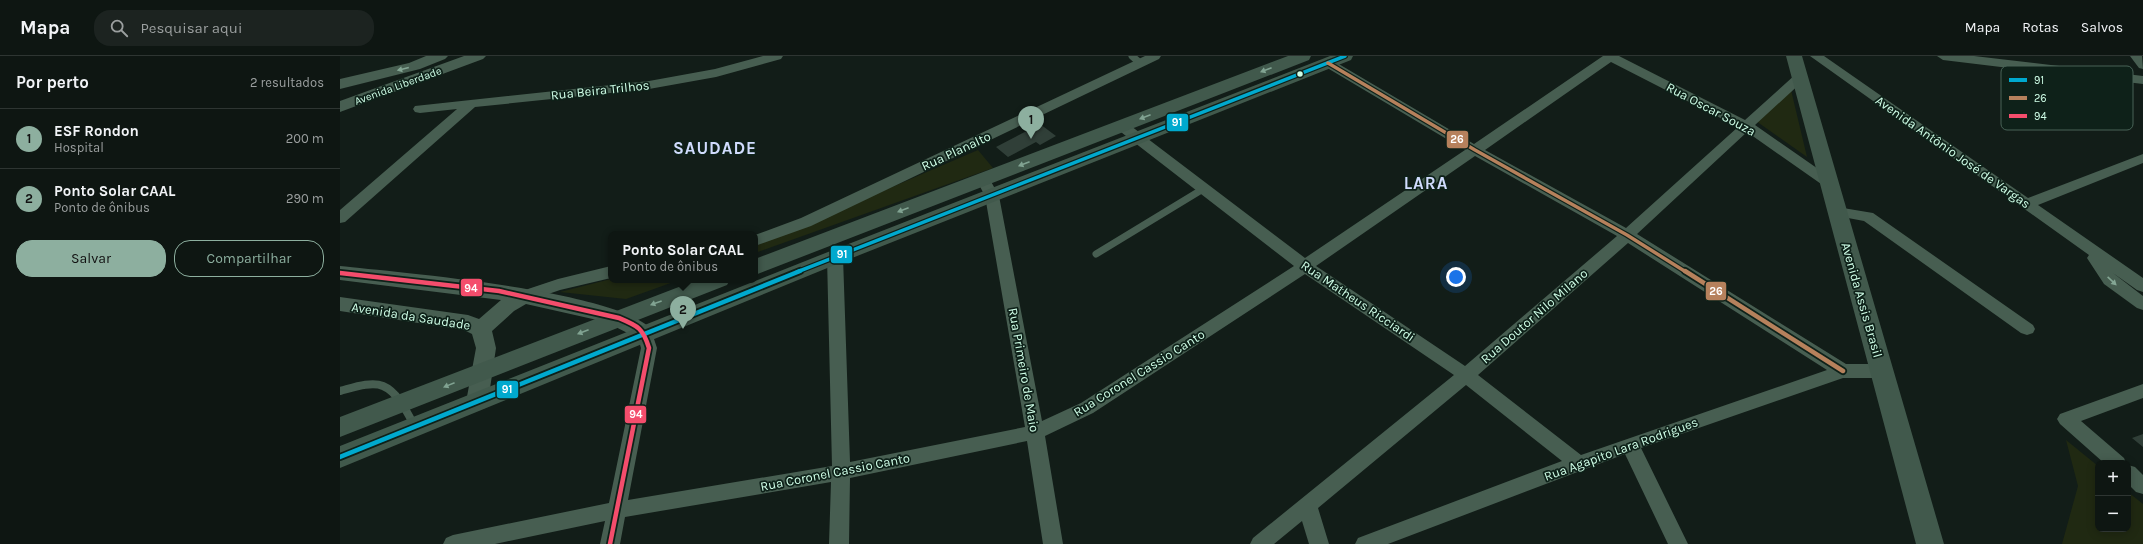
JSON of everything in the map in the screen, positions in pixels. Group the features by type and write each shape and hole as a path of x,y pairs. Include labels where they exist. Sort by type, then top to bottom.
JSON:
{"main road":[{"path":"340,457 835,257 1122,126 1303,56"},
{"path":"758,265 1136,138 1345,56"},
{"name":"Avenida Assis Brasil","path":"1794,56 1930,544"},
{"path":"340,428 711,283"}],"street":[{"name":"Avenida Liberdade","path":"340,84 414,66 440,56"},
{"name":"Avenida Liberdade","path":"340,107 437,73 478,56"},
{"name":"Rua Beira Trilhos","path":"420,109 678,81 777,56"},
{"name":"Rua Planalto","path":"758,241 806,222 1136,59 1155,56"},
{"name":"Rua Oscar Souza","path":"1611,56 1747,126 1829,183"},
{"name":"Rua Coronel Cassio Canto","path":"453,544 616,510 840,472 1035,432 1087,408 1305,266 1611,56"},
{"name":"Avenida Antônio José de Vargas","path":"1816,56 2143,286"},
{"path":"1943,56 2026,66"},
{"path":"2136,56 2143,66"},
{"path":"1328,63 1475,150 1627,235 1843,371"},
{"name":"Rua Doutor Nilo Milano","path":"1260,544 1466,375 1627,235 1800,77"},
{"path":"2133,79 2143,80"},
{"path":"340,218 472,103"},
{"name":"Rua Matheus Ricciardi","path":"1122,126 1305,266 1466,375 1579,464"},
{"path":"2028,204 2143,158"},
{"name":"Rua Primeiro de Maio","path":"988,188 1035,432 1053,544"},
{"path":"1837,212 1868,217 2027,329"},
{"name":"Avenida Antônio José de Vargas","path":"2090,250 2110,280 2143,304"},
{"path":"835,257 840,472 840,544"},
{"path":"340,273 525,296 619,318 636,325 645,334 649,348 610,544"},
{"path":"477,402 486,348 481,329 507,306 525,296 558,284 608,273"},
{"name":"Avenida da Saudade","path":"340,304 468,323 481,329"},
{"name":"Rua Agapito Lara Rodrigues","path":"1365,544 1630,444 1843,371 1882,371"},
{"path":"2114,460 2066,419 2143,391"},
{"path":"1630,444 1678,544"},
{"path":"2131,476 2143,486"},
{"path":"1307,504 1319,544"}],"lane":[{"path":"1096,254 1203,188"},
{"path":"340,391 375,384 384,386 402,404 414,427"}],"green space":[{"path":"1791,90 1807,157 1756,121"},
{"path":"978,150 993,168 758,252 758,245"},
{"path":"608,280 608,283 671,283 626,299 560,292"},
{"path":"2066,440 2095,464 2095,532 2131,532 2131,494 2143,504 2143,544 2062,544 2078,486"}],"building":[{"path":"1040,124 1056,136 1040,145 1036,142 1008,157 996,147"},
{"path":"2143,434 2143,447 2132,438"}],"transit line":[{"name":"91","path":"340,457 835,257 1345,56"},
{"name":"26","path":"1328,63 1475,150 1627,235 1843,371"},
{"name":"94","path":"340,273 499,291 619,318 636,325 645,334 649,348 610,544"}],"place":[{"name":"ESF Rondon","path":"1031,139"},
{"name":"Ponto Solar CAAL","path":"683,329"}],"district":[{"name":"SAUDADE","path":"715,148"},
{"name":"LARA","path":"1426,183"}]}
